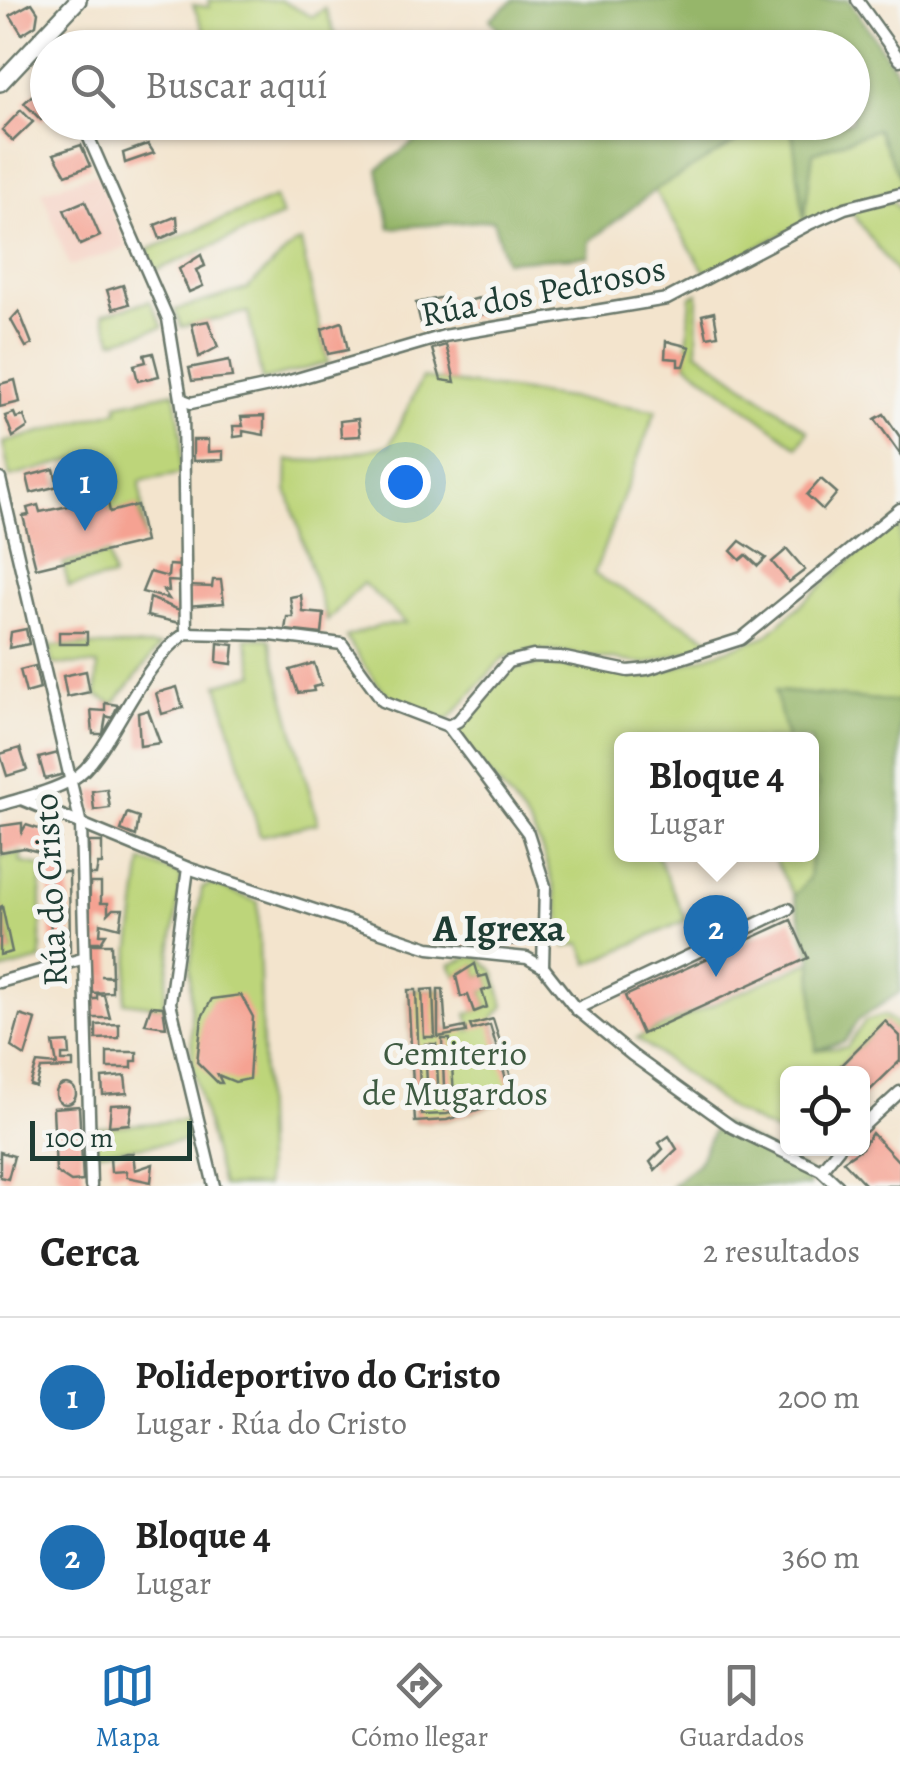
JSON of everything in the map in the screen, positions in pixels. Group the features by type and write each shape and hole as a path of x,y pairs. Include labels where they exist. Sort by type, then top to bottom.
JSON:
{"street":[{"path":"49,30 78,0"},
{"path":"857,0 900,60"},
{"path":"0,83 30,51"},
{"path":"0,805 72,780 95,754 144,676 186,633 182,400 168,319 90,140"},
{"name":"Rúa dos Pedrosos","path":"182,400 191,403 283,383 444,336 667,299 845,208 900,194"},
{"name":"Rúa do Cristo","path":"0,479 81,825 91,1186"},
{"path":"448,726 458,721 490,678 508,662 560,658 628,670 646,669 741,639 900,509"},
{"path":"186,633 272,635 342,644 383,702 448,726 526,827 545,886 543,968"},
{"path":"20,799 188,868 430,948 511,953 543,968 576,1009 732,1127 820,1170 838,1186"},
{"path":"188,868 170,1003 214,1186"},
{"path":"576,1009 788,908"},
{"path":"0,982 82,959"},
{"path":"870,1119 900,1092"},
{"path":"820,1170 832,1156"}],"shaded area":[{"path":"96,173 127,248 69,266 42,191"}],"green space":[{"path":"208,0 280,0 313,17 325,8 333,30 204,30 193,5 210,7"},
{"path":"514,0 849,0 869,30 499,30 490,19"},
{"path":"870,31 900,76 900,178 877,129 870,132"},
{"path":"877,129 900,178 900,190 825,215 707,275 654,190 738,140 793,140 804,215 813,153 848,140 870,140 870,132"},
{"path":"417,140 739,140 655,190 590,241 589,256 505,261 493,220 390,228 378,169"},
{"path":"793,140 848,140 813,153 804,220"},
{"path":"275,198 282,216 155,271 147,250"},
{"path":"892,201 900,211 900,278 850,210"},
{"path":"301,242 328,363 262,380 248,312 181,327 175,310 247,289 294,244"},
{"path":"698,293 697,351 808,431 798,447 686,363 691,296"},
{"path":"150,301 163,327 113,341 103,314"},
{"path":"422,378 656,410 594,574 716,642 646,664 560,652 531,651 503,658 448,720 412,711 386,693 346,637 378,626 406,623 363,583 327,621 287,489 288,460 321,461 390,445"},
{"path":"175,392 182,438 180,474 140,481 145,542 137,506 110,512 107,498 99,499 87,456 10,477 3,443 118,410 117,404"},
{"path":"900,516 900,702 776,691 785,732 614,732 614,862 660,862 686,920 589,964 581,944 566,947 548,867 528,822 456,730 506,670 546,663 647,677 766,636"},
{"path":"108,554 113,577 69,587 63,564"},
{"path":"246,638 269,639 318,823 260,836 218,684 255,674"},
{"path":"50,646 160,646 114,704 96,695 98,665 52,664"},
{"path":"775,691 900,702 900,992 858,1020 845,1041 816,1050 812,961 794,896 809,878 811,862 819,862 819,732 785,732"},
{"path":"22,853 20,862 50,868 41,874 41,960 0,971 0,955 12,951 0,900 0,856"},
{"path":"142,861 182,875 163,1007 124,1002"},
{"path":"776,862 811,862 809,878 794,896"},
{"path":"212,884 258,902 266,1186 222,1186 192,1064 190,966 202,888"},
{"name":"Cemiterio de Mugardos","path":"478,957 494,971 504,1006 493,1019 517,1097 447,1120 415,1122 408,990 443,989 446,1031 472,1030 467,1014 487,1007 482,991 491,988 487,975 479,977 475,965 456,976 450,965"},
{"path":"812,961 816,1050 847,1047 865,1021 884,1015 900,1026 900,1036 885,1022 839,1066 780,1066 780,1134 732,1110 637,1038"},
{"path":"188,1120 193,1140 96,1152 94,1128"},
{"path":"721,1123 810,1172 809,1186 670,1186 698,1164 715,1126"}],"building":[{"path":"32,3 38,12 36,25 22,34 10,15"},
{"path":"21,110 30,119 30,125 13,141 2,130"},
{"path":"148,144 154,153 125,163 123,153"},
{"path":"81,145 90,166 66,175 54,154"},
{"path":"85,201 100,236 80,245 64,210"},
{"path":"177,216 178,231 160,239 155,225"},
{"path":"201,255 205,266 196,270 203,286 189,292 179,269"},
{"path":"123,285 129,304 113,309 107,290"},
{"path":"449,296 449,318 421,324 416,303"},
{"path":"479,298 483,314 468,318 464,302"},
{"path":"19,311 32,344 26,347 11,320"},
{"path":"714,312 718,335 707,337 702,315"},
{"path":"208,321 218,347 199,357 192,324"},
{"path":"342,322 348,350 328,354 322,329"},
{"path":"666,341 690,347 684,366 678,366 678,359 665,358"},
{"path":"446,345 455,382 441,380 432,349"},
{"path":"153,353 159,376 138,381 134,365 146,362 144,355"},
{"path":"229,360 232,377 192,381 189,368"},
{"path":"15,380 20,402 0,407 0,384"},
{"path":"14,413 16,418 24,416 28,427 13,437 5,416"},
{"path":"884,414 900,437 900,454 875,419"},
{"path":"264,416 264,435 243,431 243,436 234,437 233,426 243,426 241,417"},
{"path":"358,419 360,436 341,437 340,421"},
{"path":"193,440 208,440 208,452 223,451 223,460 193,461"},
{"path":"54,469 58,486 31,493 27,476"},
{"path":"821,479 837,493 823,510 807,495"},
{"path":"107,498 110,512 137,505 145,542 36,568 23,516 29,515 27,508 38,505 40,512"},
{"path":"740,541 766,558 758,566 746,555 740,560 731,551"},
{"path":"787,549 805,570 789,582 772,562"},
{"path":"169,565 183,566 184,582 168,581 169,591 163,590 169,599 142,592 150,572 168,577"},
{"path":"213,580 221,580 224,603 187,606 188,586 212,587"},
{"path":"301,595 303,612 324,614 322,634 285,630 287,617 293,617 290,597"},
{"path":"150,598 182,611 180,623 147,616"},
{"path":"26,629 29,644 9,648 11,632"},
{"path":"59,632 87,632 87,644 59,644"},
{"path":"218,643 234,645 232,664 217,662"},
{"path":"314,663 321,685 313,687 314,691 298,693 290,670"},
{"path":"35,666 40,689 26,693 20,670"},
{"path":"86,671 90,692 67,697 63,676"},
{"path":"177,687 183,708 162,714 156,693"},
{"path":"105,703 118,705 112,718 106,716 103,734 93,734 91,710 105,711"},
{"path":"148,710 160,743 140,746 138,713"},
{"path":"20,748 27,770 7,776 0,754"},
{"path":"58,753 64,774 45,779 39,758"},
{"path":"107,789 110,808 94,810 92,791"},
{"path":"127,813 139,817 136,836 121,830"},
{"path":"22,823 22,832 26,825 61,836 54,856 24,848 0,852 0,826"},
{"path":"89,842 102,842 102,864 98,864 96,875 89,875"},
{"path":"50,872 69,872 70,952 51,952"},
{"path":"90,883 101,883 101,903 108,903 108,914 113,909 123,909 120,928 101,923 100,934 106,934 101,942 89,942"},
{"path":"0,907 12,952 0,955"},
{"path":"791,920 808,958 642,1034 625,996"},
{"path":"527,938 528,944 458,947 455,941"},
{"path":"90,944 111,944 112,976 101,976 112,977 112,992 90,993"},
{"path":"475,964 479,977 487,975 491,988 482,991 487,1007 474,1012 468,995 461,997 456,976"},
{"path":"433,989 435,1037 424,1037 422,990"},
{"path":"438,989 443,989 446,1031 465,1027 466,1032 438,1037"},
{"path":"408,990 416,990 421,1115 447,1114 510,1093 490,1025 472,1030 470,1025 493,1019 517,1097 447,1120 415,1122"},
{"path":"97,994 104,995 110,1018 91,1018 90,999 97,999"},
{"path":"241,995 253,1017 249,1079 235,1082 218,1075 222,1083 218,1083 197,1062 202,1017 212,999"},
{"path":"151,1006 163,1007 166,1027 145,1024"},
{"path":"20,1015 36,1020 25,1056 11,1047"},
{"path":"885,1021 900,1036 900,1061 870,1090 870,1066 840,1066"},
{"path":"119,1024 119,1038 96,1039 96,1025"},
{"path":"442,1039 450,1039 455,1108 445,1110"},
{"path":"69,1042 70,1055 62,1055 62,1061 73,1061 73,1068 41,1069 36,1087 30,1085 37,1063 57,1065 53,1043"},
{"path":"425,1044 436,1044 439,1103 428,1103"},
{"path":"107,1052 137,1052 137,1061 132,1061 132,1068 107,1068"},
{"path":"125,1076 127,1093 103,1095 102,1078"},
{"path":"66,1084 76,1094 66,1104 56,1094"},
{"path":"132,1104 129,1124 109,1126 111,1105"},
{"path":"79,1106 83,1181 71,1182 56,1172 53,1108"},
{"path":"872,1133 900,1163 900,1186 867,1186 843,1161 850,1156 870,1156"},
{"path":"669,1136 677,1149 655,1170 650,1162 663,1149 659,1143"},
{"path":"0,1152 14,1156 8,1179 0,1177"},
{"path":"133,1153 135,1170 153,1164 151,1182 127,1177 126,1171 111,1172 110,1158"}],"place":[{"name":"Polideportivo do Cristo","path":"85,531"},
{"name":"Bloque 4","path":"716,977"}],"district":[{"name":"A Igrexa","path":"499,928"}]}
